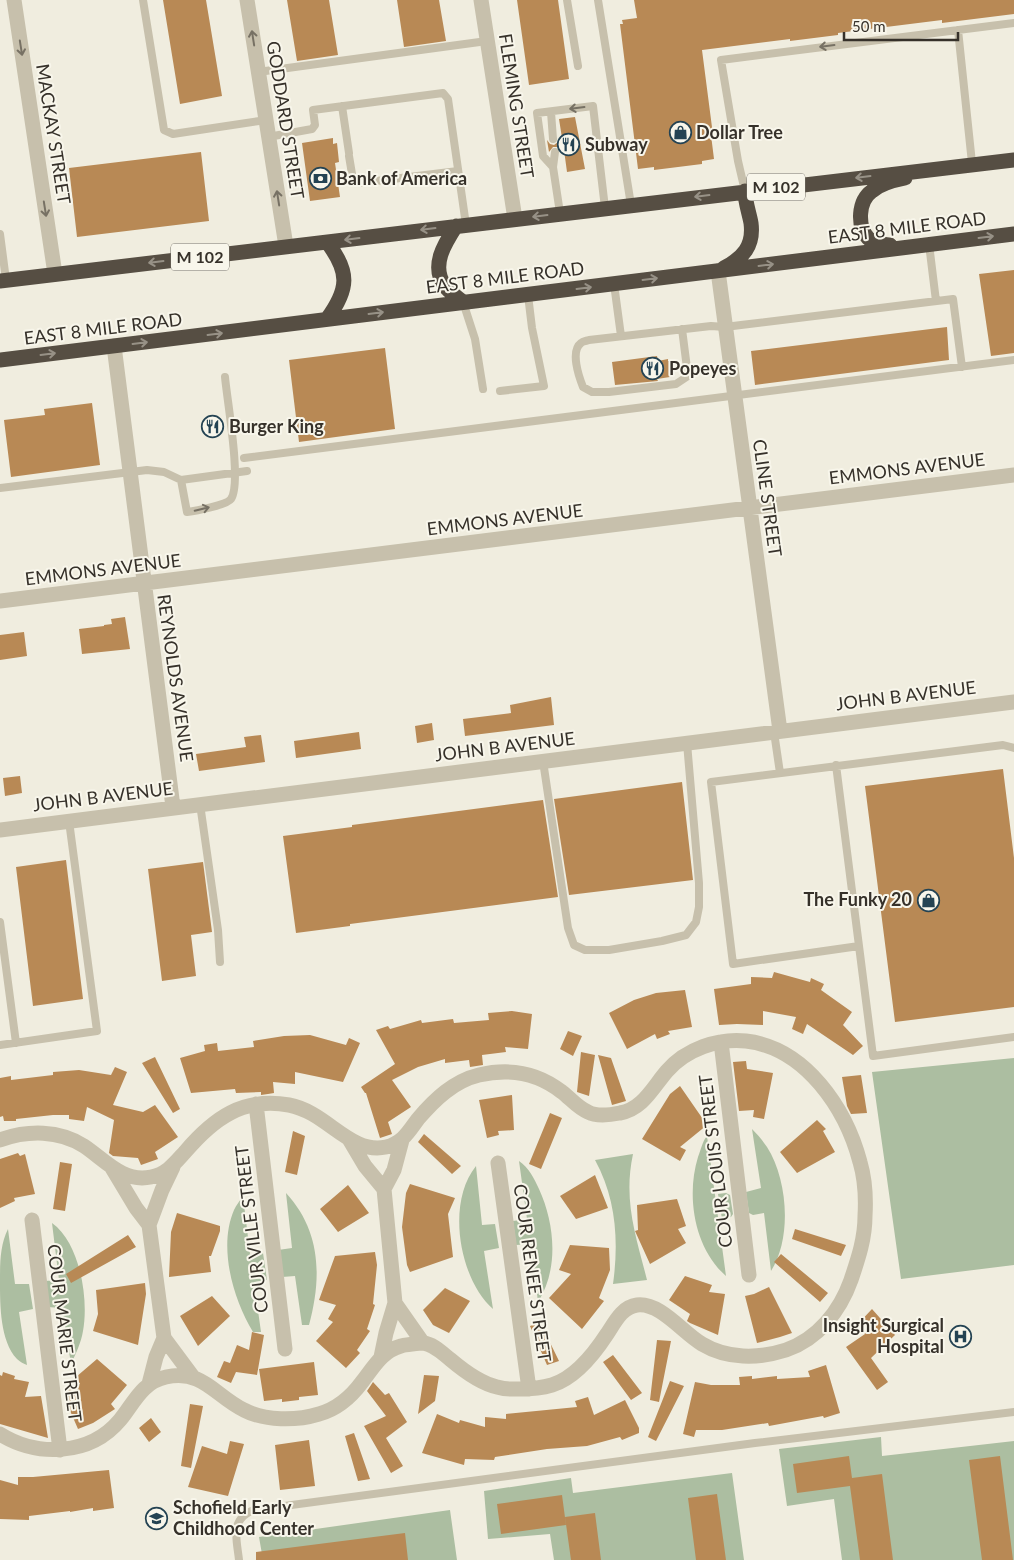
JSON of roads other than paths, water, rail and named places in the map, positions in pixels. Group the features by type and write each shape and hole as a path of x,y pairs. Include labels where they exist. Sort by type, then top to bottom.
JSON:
{"highway":[{"name":"M 102","path":"3,281 1014,160"},
{"path":"929,244 899,246 877,244 868,238 862,229 860,217 862,204 872,190 902,178 968,164"},
{"path":"718,271 743,256 748,246 751,224 746,206 745,191"},
{"path":"461,225 446,240 439,263 444,285 463,302"},
{"name":"EAST 8 MILE ROAD","path":"0,360 1014,234"},
{"path":"327,242 337,255 345,275 338,305 328,319"}],"street":[{"name":"MACKAY STREET","path":"14,0 55,274"},
{"name":"GODDARD STREET","path":"247,0 286,246"},
{"name":"FLEMING STREET","path":"481,0 515,219"},
{"name":"CLINE STREET","path":"718,271 750,508 777,731"},
{"name":"REYNOLDS AVENUE","path":"114,346 173,807"},
{"name":"EMMONS AVENUE","path":"0,601 1014,475"},
{"name":"JOHN B AVENUE","path":"0,830 1014,702"},
{"path":"0,1140 26,1133 41,1133 65,1137 84,1146 126,1176 137,1179 160,1176 172,1167 211,1125 224,1115 256,1104 282,1104 301,1108 326,1122 356,1144 368,1148 393,1146 402,1140 444,1092 458,1083 479,1075 511,1072 532,1075 560,1090 589,1114 599,1115 628,1112 640,1104 672,1065 688,1054 707,1044 741,1041 753,1042 791,1057 810,1072 833,1101 859,1158 864,1177 865,1216 864,1240 844,1299 825,1325 803,1343 780,1352 756,1356 730,1355 702,1344 659,1310 645,1304 632,1305 619,1316 582,1365 568,1378 552,1385 529,1389 508,1389 491,1386 475,1378 441,1351 423,1343 403,1345 390,1350 381,1357 358,1388 339,1406 317,1415 265,1418 240,1409 210,1386 185,1375 162,1377 149,1384 138,1394 118,1423 95,1440 80,1446 60,1450 41,1449 13,1442 0,1434"},
{"name":"COUR LOUIS STREET","path":"721,1042 749,1275"},
{"name":"COUR VILLE STREET","path":"256,1104 285,1349"},
{"path":"348,1138 365,1166 384,1188"},
{"path":"381,1357 395,1303 384,1188 394,1170 402,1140"},
{"name":"COUR RENEE STREET","path":"498,1163 529,1389"},
{"path":"112,1167 136,1208 149,1225"},
{"path":"172,1167 149,1225 164,1338 193,1377"},
{"name":"COUR MARIE STREET","path":"32,1220 60,1450"},
{"path":"395,1303 423,1343"},
{"path":"149,1384 156,1357 164,1338"}],"lane":[{"path":"142,0 164,130 173,134 266,120"},
{"path":"567,0 578,66"},
{"path":"598,0 631,205"},
{"path":"745,191 721,60 1014,23"},
{"path":"958,30 968,164"},
{"path":"258,72 487,41"},
{"path":"268,137 312,129 315,125 313,110 443,93 448,99 458,172 461,225"},
{"path":"342,106 353,180 360,183 458,172"},
{"path":"553,167 543,156 537,113 593,106 605,208"},
{"path":"551,112 553,139"},
{"path":"556,152 553,167 560,213"},
{"path":"0,239 3,281"},
{"path":"929,244 936,301"},
{"path":"614,284 621,336"},
{"path":"500,391 544,386 532,328 528,295"},
{"path":"682,329 688,376 676,384 609,392 592,392 583,387 576,360 577,349 580,344 589,340 682,329 711,326 725,327 953,299 962,367"},
{"path":"463,302 475,339 483,389"},
{"path":"244,458 1014,360"},
{"path":"181,480 186,511 189,512 229,501 234,492 235,473 225,377"},
{"path":"0,488 157,470 173,475 181,480 247,471"},
{"path":"777,731 780,773"},
{"path":"543,761 568,928 574,945 585,950 609,950 662,941 686,934 696,922 699,907 699,883 687,743"},
{"path":"859,946 733,964 710,782 1002,745 1014,748"},
{"path":"836,765 874,1056 1014,1037"},
{"path":"200,804 218,930 220,962"},
{"path":"0,1045 97,1031 69,821"},
{"path":"0,922 16,1042"},
{"path":"240,1560 236,1535 237,1526 244,1515 254,1510 755,1443 1014,1412"}],"place":[{"name":"Dollar Tree","path":"680,133"},
{"name":"Subway","path":"569,145"},
{"name":"Bank of America","path":"320,179"},
{"name":"Popeyes","path":"653,369"},
{"name":"Burger King","path":"213,427"},
{"name":"The Funky 20","path":"928,900"},
{"name":"Insight Surgical Hospital","path":"960,1336"},
{"name":"Schofield Early Childhood Center","path":"157,1518"}]}
